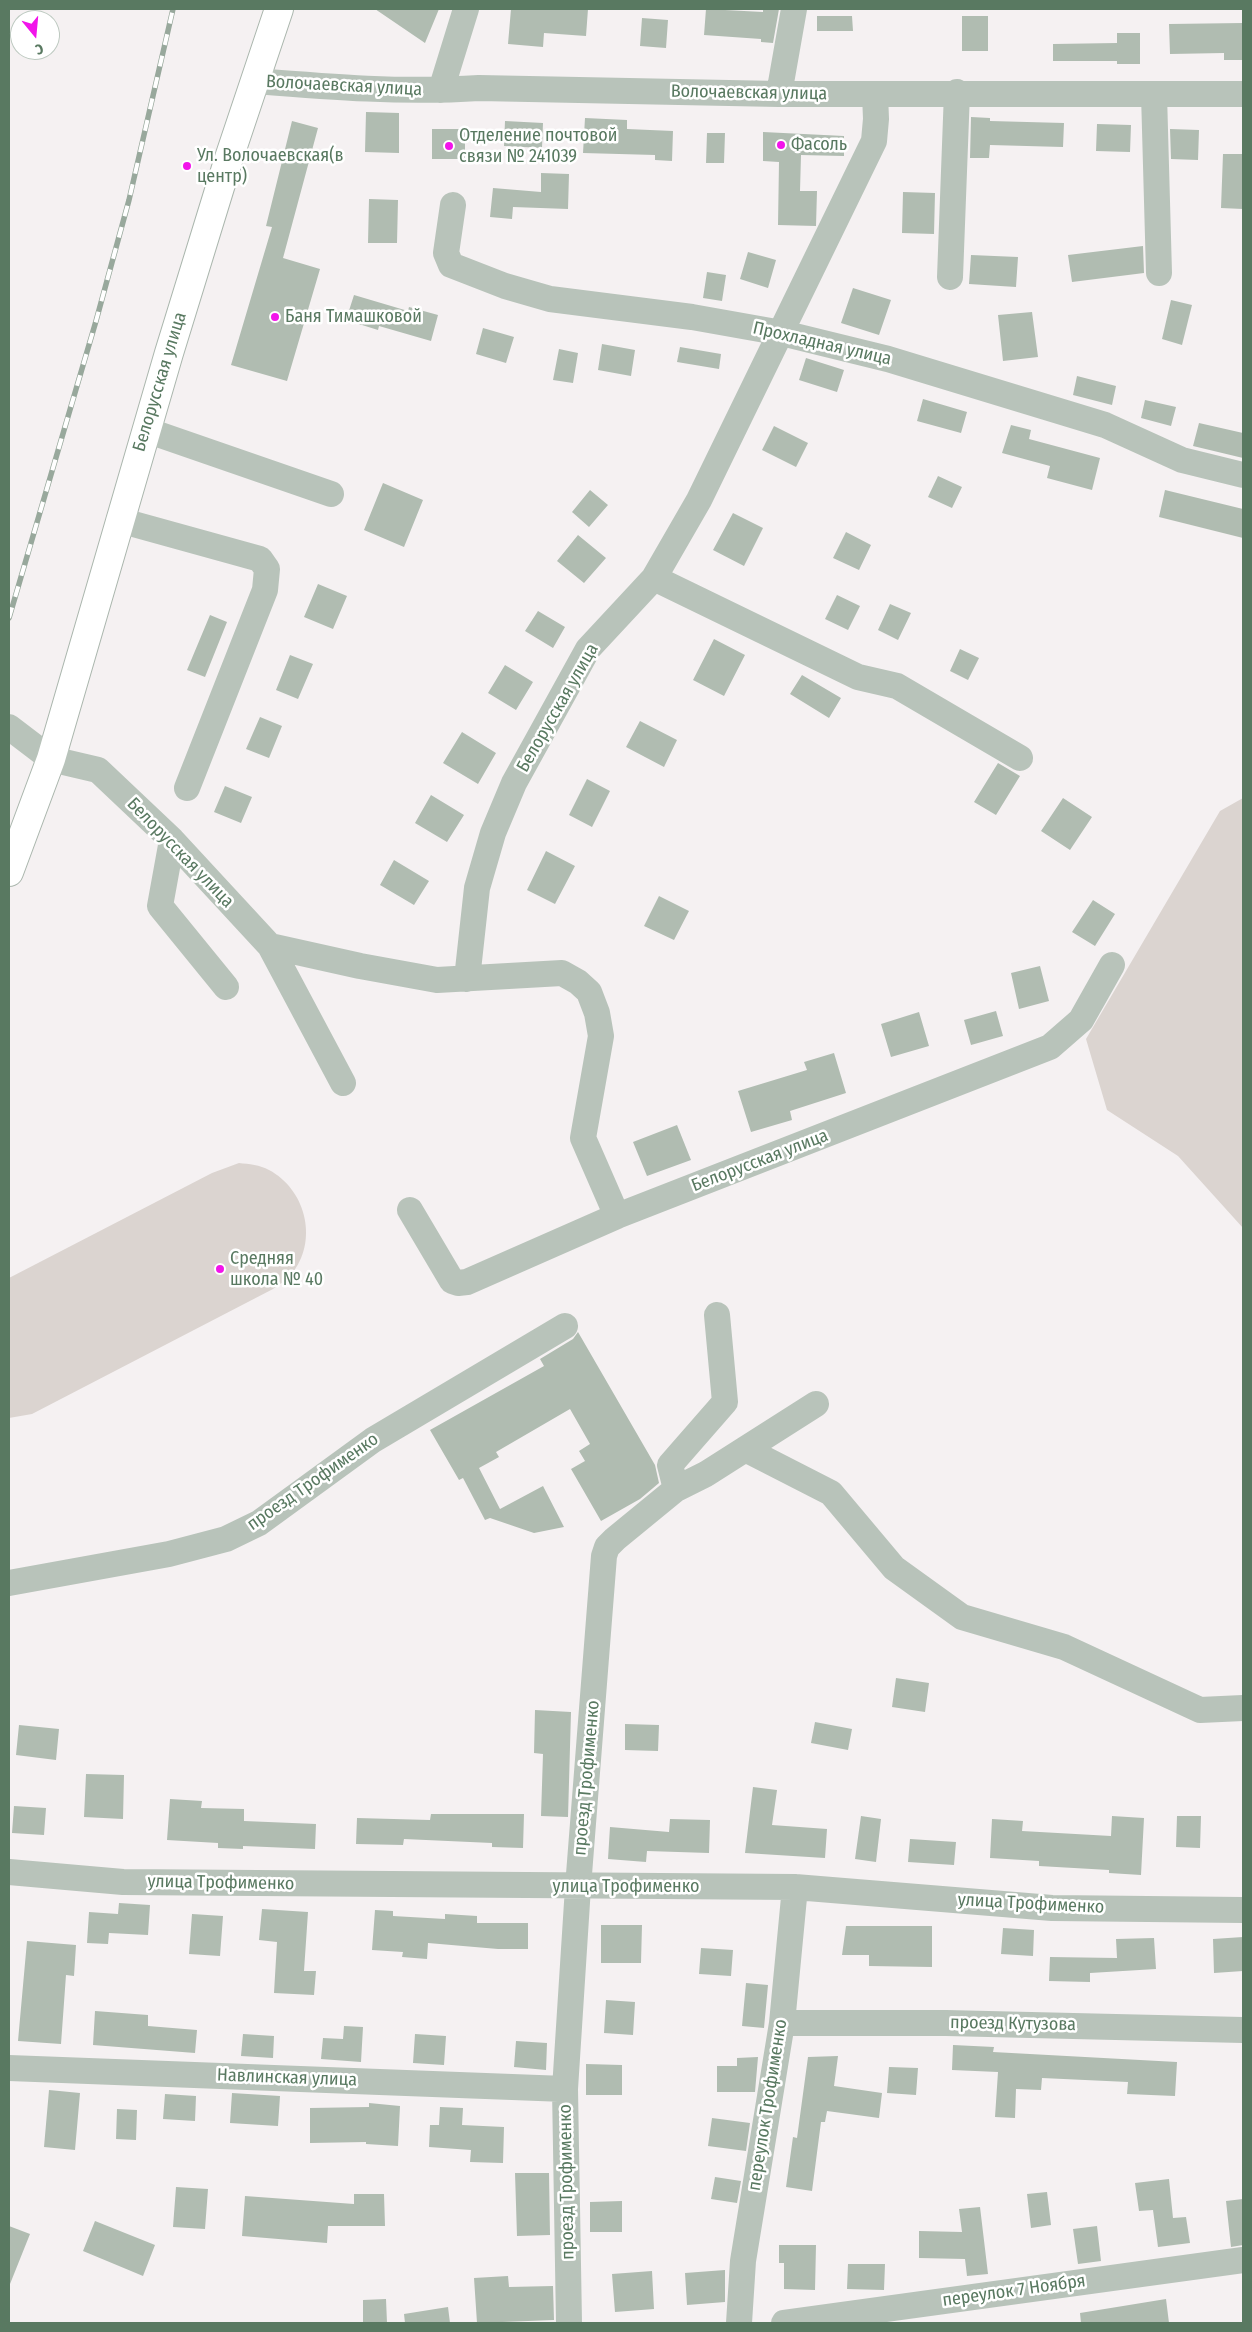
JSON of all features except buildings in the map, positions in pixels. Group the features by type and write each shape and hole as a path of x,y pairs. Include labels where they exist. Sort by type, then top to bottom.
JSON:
{"main road":[{"name":"Белорусская улица","path":"9,872 51,759 146,430 229,158 279,9"}],"street":[{"path":"441,90 466,9"},
{"path":"780,94 794,9"},
{"name":"Волочаевская улица","path":"256,81 346,88 441,90 479,88 780,94 957,92 1243,94"},
{"path":"950,277 957,92"},
{"name":"Белорусская улица","path":"467,979 477,888 493,833 514,783 588,649 654,578 699,500 874,141 876,119 874,94"},
{"path":"1154,94 1159,273"},
{"name":"Прохладная улица","path":"453,205 446,253 451,265 505,286 550,299 692,317 782,333 888,359 1105,425 1182,460 1243,475"},
{"path":"146,430 331,494"},
{"path":"119,520 260,559 267,568 265,590 187,788"},
{"path":"654,578 858,677 897,686 1020,758"},
{"path":"9,727 51,759"},
{"name":"Белорусская улица","path":"51,759 98,770 172,840 270,946 343,1083"},
{"path":"172,840 160,906 226,987"},
{"path":"270,946 360,966 437,980 562,973 578,982 589,992 597,1013 601,1036 583,1138 617,1216"},
{"name":"Белорусская улица","path":"410,1210 452,1281 458,1283 467,1282 617,1216 1050,1047 1081,1020 1112,965"},
{"path":"676,1489 670,1465 725,1402 717,1315"},
{"name":"проезд Трофименко","path":"9,1583 169,1554 226,1539 258,1523 373,1440 565,1326"},
{"name":"проезд Трофименко","path":"569,2323 565,2089 578,1887 604,1556 608,1547 615,1539 676,1489 706,1474 816,1404"},
{"path":"745,1449 831,1493 894,1568 962,1617 1064,1647 1200,1710 1243,1708"},
{"name":"улица Трофименко","path":"9,1872 123,1882 578,1887 795,1887 1052,1908 1243,1910"},
{"name":"переулок Трофименко","path":"739,2323 742,2261 782,2023 795,1887"},
{"name":"проезд Кутузова","path":"782,2023 946,2022 1243,2030"},
{"name":"Навлинская улица","path":"9,2068 565,2089"},
{"name":"переулок 7 Ноября","path":"784,2323 918,2314 1243,2260"}],"shaded area":[{"path":"1243,798 1243,1228 1178,1156 1107,1110 1086,1039 1220,811"},
{"path":"239,1163 269,1170 281,1178 299,1202 304,1215 305,1244 301,1258 290,1276 273,1289 32,1414 9,1418 9,1278 212,1173"}],"railway":[{"path":"9,618 96,321 129,200 173,9"}],"place":[{"name":"Фасоль","path":"781,145"},
{"name":"Отделение почтовой связи № 241039","path":"449,146"},
{"name":"Ул. Волочаевская(в центр)","path":"187,166"},
{"name":"Баня Тимашковой","path":"275,317"},
{"name":"Средняя школа № 40","path":"220,1269"}]}
